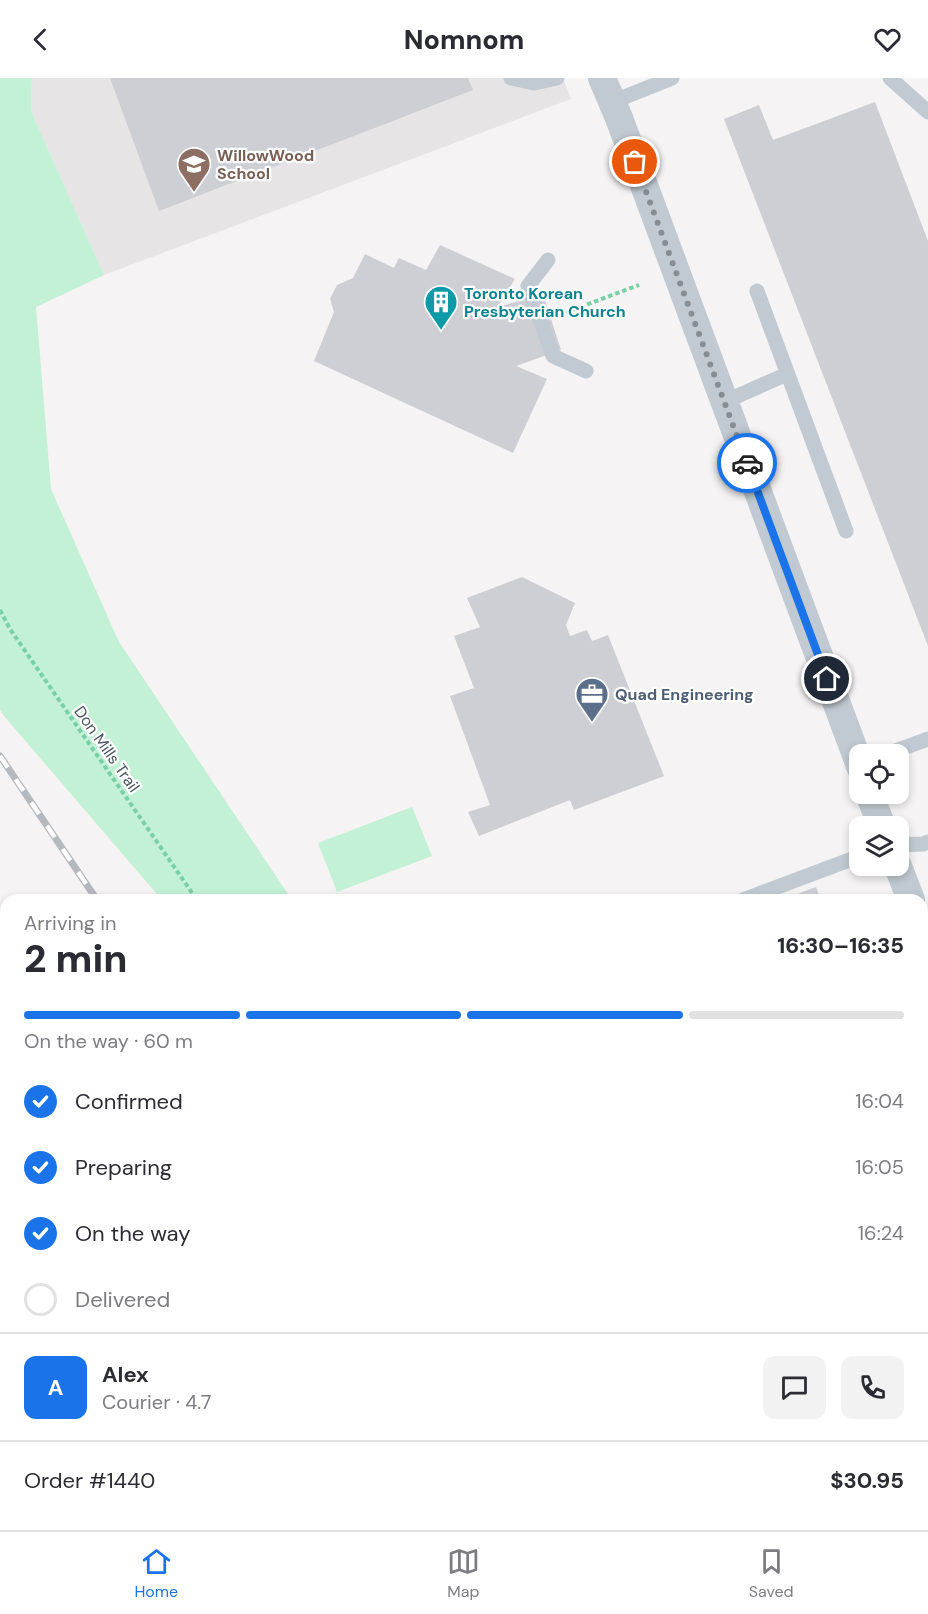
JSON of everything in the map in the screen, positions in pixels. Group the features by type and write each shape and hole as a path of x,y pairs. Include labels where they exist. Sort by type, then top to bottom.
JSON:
{"street":[{"path":"607,90 851,744"},
{"path":"902,876 909,894"}],"lane":[{"path":"511,78 534,83 557,78"},
{"path":"607,90 672,78"},
{"path":"890,78 928,112"},
{"path":"548,260 528,286 553,356 586,371"},
{"path":"757,291 846,531"},
{"path":"724,402 787,374"},
{"path":"909,746 928,739"},
{"path":"909,845 928,842"},
{"path":"759,894 849,860"}],"path":[{"path":"594,303 639,285"},
{"name":"Don Mills Trail","path":"0,610 10,629 193,894"}],"shaded area":[{"name":"WillowWood School","path":"32,78 563,78 571,99 104,275 31,111"}],"green space":[{"path":"0,78 32,78 31,111 104,275 36,307 51,489 119,642 288,894 157,894 0,710"},
{"path":"412,807 432,856 337,892 318,843"}],"building":[{"path":"110,78 468,78 473,90 159,211"},
{"path":"875,102 928,241 928,646 724,119 759,105 773,140"},
{"name":"Toronto Korean Presbyterian Church","path":"440,245 515,279 498,307 543,294 561,350 516,366 547,379 513,453 314,361 334,312 330,299 337,285 353,278 365,254 394,268 399,258 426,270"},
{"path":"522,577 575,603 566,625 570,636 587,630 592,641 608,635 664,776 574,810 570,800 479,836 468,812 490,805 450,696 474,688 454,636 480,627 467,598"},
{"path":"816,887 819,894 797,894"}],"railway":[{"path":"0,756 93,894"}],"way so far":[{"path":"635,162 747,463"}],"place":[{"name":"WillowWood School","path":"194,193"},
{"name":"Toronto Korean Presbyterian Church","path":"441,331"},
{"name":"Quad Engineering","path":"592,723"}],"route":[{"path":"747,463 827,679"}]}
